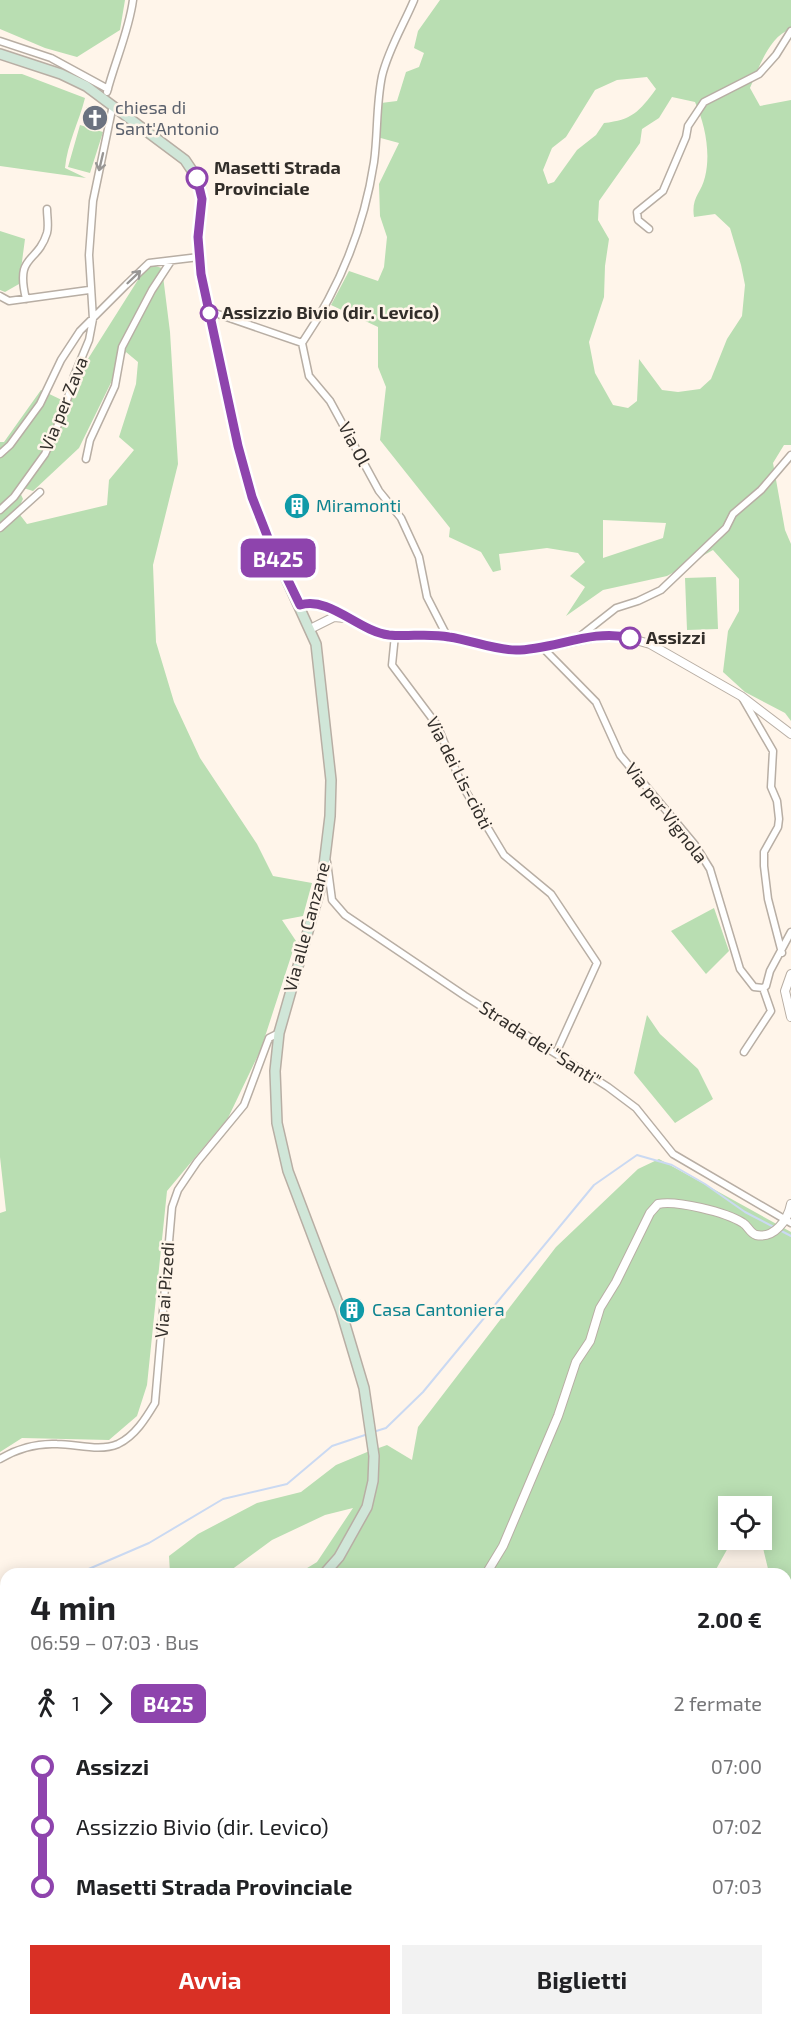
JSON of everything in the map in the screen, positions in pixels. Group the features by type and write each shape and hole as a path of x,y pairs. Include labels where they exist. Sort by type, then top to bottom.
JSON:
{"main road":[{"name":"Via alle Canzane","path":"0,54 61,74 109,98 185,160 199,181 202,199 198,237 199,257 209,311 252,497 270,543 310,629 319,661 331,780 327,849 322,882 279,1034 275,1071 277,1123 288,1171 341,1311 364,1388 371,1422 374,1481 367,1507 339,1557 329,1568"}],"street":[{"path":"93,319 89,290 93,201 115,60 130,21 133,0"},
{"path":"209,311 303,343 342,276 353,250 374,163 375,122 383,74 414,0"},
{"path":"649,229 638,220 637,212 663,192 686,137 688,126 704,102 759,74 776,55 791,31"},
{"path":"0,41 51,58 109,98"},
{"path":"26,299 22,281 24,268 44,242 48,230 47,209"},
{"path":"0,454 40,404 61,360 80,331 149,263 199,257"},
{"path":"86,459 93,433 115,386 122,347 152,290 171,261"},
{"path":"0,296 9,301 89,290"},
{"name":"Via per Zava","path":"0,510 14,497 45,454 64,411 74,376 89,340 93,319"},
{"name":"Via Ol","path":"303,343 309,376 330,401 379,491 401,518 419,556 427,597 447,636"},
{"path":"574,641 616,608 661,590 726,528 733,514 760,490 791,455"},
{"path":"0,528 40,492"},
{"path":"300,605 316,603 372,630 395,635 447,636 507,650 543,648 606,635 625,637 650,645 741,696 791,734"},
{"path":"310,629 334,617 346,618"},
{"name":"Via dei Lis-ciòti","path":"395,635 392,665 437,725 462,785 474,807 504,855 551,894 597,963 556,1053"},
{"name":"Via per Vignola","path":"543,648 596,702 620,755 694,845 710,869 740,969 754,987 763,988"},
{"path":"741,696 773,751 771,787 777,801 779,819 778,827 764,852 764,866 768,900 782,954"},
{"name":"Strada dei \"Santi\"","path":"327,849 332,900 345,915 636,1108 673,1154 786,1223"},
{"path":"744,1052 771,1011 763,988 791,932"},
{"path":"791,974 785,991 791,1017"},
{"name":"Via ai Pizedi","path":"0,1459 18,1448 57,1444 93,1448 118,1444 141,1426 155,1403 169,1227 175,1198 197,1162 244,1105 269,1038 279,1034"},
{"path":"489,1568 502,1546 558,1416 576,1362 590,1341 600,1308 650,1212 658,1204 678,1204 733,1219 743,1223 754,1234 763,1235 773,1232 786,1223 791,1204"}],"green space":[{"path":"0,0 125,0 120,30 77,57 45,48 0,29"},
{"path":"440,0 791,0 791,29 783,33 771,45 750,88 760,106 791,100 791,445 784,445 773,463 785,530 791,544 791,721 785,713 745,692 723,672 728,631 739,611 739,579 713,550 667,576 603,590 566,616 585,587 570,576 585,562 578,553 547,548 499,554 501,570 493,572 481,552 449,537 450,528 380,440 386,387 378,367 378,327 331,305 349,271 378,281 384,267 387,237 380,216 379,184 399,143 377,137 381,103 397,101 406,72 419,67 424,53 414,48 418,31","holes":["647,77 656,89 645,104 622,120 604,123 596,135 577,150 554,182 548,184 543,170 552,148 566,137 595,90 617,80","672,97 695,102 704,129 707,168 695,200 694,217 715,214 730,228 745,285 742,316 727,339 711,379 700,389 678,392 662,390 639,359 637,401 628,408 613,405 595,373 589,342 604,297 609,239 598,220 599,201 640,143 642,129 659,118","603,520 666,523 663,538 603,558"]},
{"path":"0,74 22,74 85,98 68,150 65,168 86,178 0,166"},
{"path":"80,125 103,132 90,173 68,167"},
{"path":"0,231 25,239 19,284 5,292 0,290"},
{"path":"148,264 162,268 170,332 178,464 153,565 156,642 174,702 200,758 257,844 273,876 312,883 303,916 282,920 296,941 261,1049 228,1118 167,1191 147,1385 137,1416 109,1440 22,1438 0,1452 0,1213 6,1211 0,1157 0,442 4,442 41,390 68,403 74,381","holes":["126,352 138,362 136,384 119,437 134,450 109,480 107,505 27,524 17,511 23,499 17,486 33,491 79,448"]},
{"path":"716,577 718,629 687,630 685,578"},
{"path":"714,908 729,951 706,974 671,931"},
{"path":"647,1015 660,1034 698,1069 713,1099 675,1123 634,1073"},
{"path":"659,1159 791,1232 791,1568 768,1568 763,1550 772,1550 772,1496 718,1496 718,1550 727,1550 717,1568 330,1568 369,1508 376,1449 387,1445 412,1460 418,1427 556,1247 638,1169"},
{"path":"372,1450 365,1507 352,1532 325,1568 307,1568 317,1562 353,1508 325,1515 272,1540 234,1568 170,1568 169,1556 198,1534 257,1503 301,1492 336,1465"}],"waterway":[{"path":"373,1432 386,1428 423,1392 594,1185 637,1155 672,1165 705,1184 745,1212 791,1236"},
{"path":"91,1568 149,1543 223,1499 287,1484 332,1446 368,1434"}],"bus line":[{"name":"B425","path":"197,178 202,199 198,237 201,274 238,446 252,497 270,543 300,605 309,602 316,603 372,630 389,635 447,636 507,650 543,648 606,635 630,638"}],"place":[{"name":"chiesa di Sant'Antonio","path":"95,118"},
{"name":"Masetti Strada Provinciale","path":"197,178"},
{"name":"Assizzio Bivio (dir. Levico)","path":"209,313"},
{"name":"Miramonti","path":"297,506"},
{"name":"Assizzi","path":"630,638"},
{"name":"Casa Cantoniera","path":"352,1310"}]}
